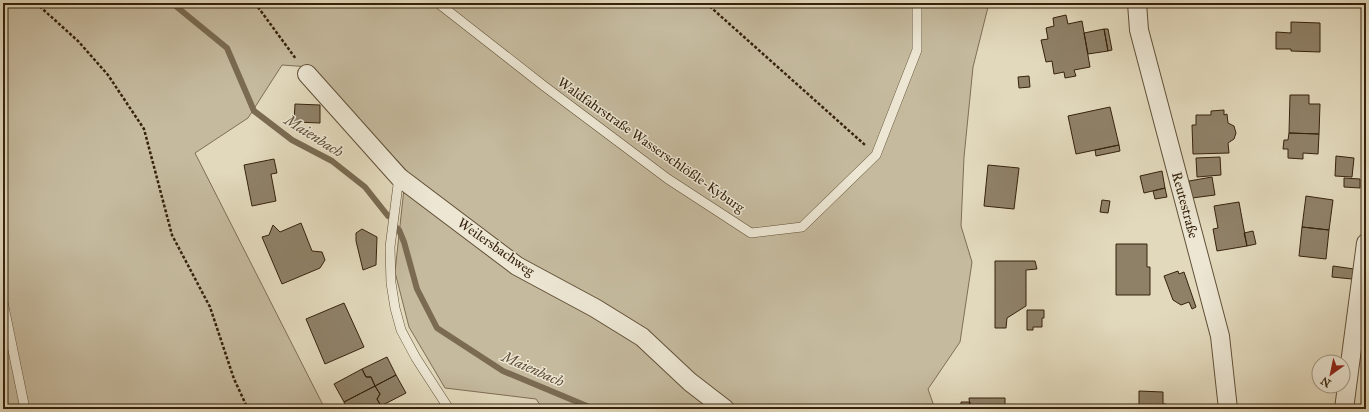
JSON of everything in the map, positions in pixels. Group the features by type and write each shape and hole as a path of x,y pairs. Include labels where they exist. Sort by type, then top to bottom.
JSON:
{"street":[{"name":"Reutestraße","path":"1137,3 1139,30 1220,336 1228,409"},
{"name":"Weilersbachweg","path":"307,74 399,177 517,266 594,308 642,337 690,382 725,409"},
{"path":"1344,409 1366,243"}],"lane":[{"name":"Waldfahrstraße Wasserschlößle-Kyburg","path":"438,3 544,86 668,179 751,233 802,227 876,155 917,50 917,3"},
{"path":"399,177 390,247 391,283 395,308 401,330 416,358 449,409"},
{"path":"3,302 25,409"}],"path":[{"path":"36,3 78,41 108,75 144,129 172,235 210,307 234,379 248,409"},
{"path":"255,3 307,74"},
{"path":"706,3 876,155"}],"shaded area":[{"path":"3,3 989,3 973,67 964,157 961,226 972,262 960,342 928,389 935,409 543,409 536,399 445,388 409,327 395,272 406,170 310,67 282,65 248,118 195,153 325,409 3,409"}],"building":[{"path":"1066,15 1068,24 1082,21 1090,67 1074,70 1076,76 1065,78 1064,72 1054,74 1052,61 1046,62 1041,40 1048,39 1046,28 1054,26 1053,18"},
{"path":"1291,22 1320,23 1320,52 1276,49 1276,32 1291,33"},
{"path":"1104,29 1108,29 1112,50 1108,51"},
{"path":"1104,29 1108,51 1088,54 1084,33"},
{"path":"1029,76 1030,87 1019,88 1018,77"},
{"path":"1290,95 1309,95 1309,104 1320,104 1319,134 1289,133"},
{"path":"295,104 320,105 320,123 294,122"},
{"path":"1110,107 1119,145 1076,154 1068,116"},
{"path":"1224,110 1224,115 1227,114 1228,123 1234,126 1236,133 1234,139 1228,143 1229,153 1193,154 1192,125 1196,125 1196,115 1211,115 1211,111"},
{"path":"1289,133 1319,134 1318,154 1303,153 1303,159 1288,158 1288,149 1283,149 1284,140 1288,140"},
{"path":"1119,145 1120,151 1096,156 1095,150"},
{"path":"1336,156 1354,158 1352,177 1335,176"},
{"path":"1220,157 1221,175 1197,177 1196,158"},
{"path":"274,159 277,173 271,174 276,201 252,206 244,165"},
{"path":"988,165 1019,168 1014,209 984,206"},
{"path":"1162,171 1165,188 1144,193 1140,176"},
{"path":"1212,177 1215,195 1192,198 1189,181"},
{"path":"1344,178 1360,179 1360,188 1344,187"},
{"path":"1165,188 1167,197 1155,199 1153,191"},
{"path":"1306,196 1333,200 1329,230 1302,227"},
{"path":"1102,200 1110,201 1108,213 1100,212"},
{"path":"1239,202 1247,246 1217,251 1213,229 1218,228 1214,206"},
{"path":"301,223 312,251 322,252 325,260 320,268 282,284 262,237 269,235 273,225 280,232"},
{"path":"1302,227 1329,230 1326,259 1299,256"},
{"path":"362,229 377,237 376,265 363,270 356,241 356,233"},
{"path":"1253,231 1256,244 1247,246 1244,233"},
{"path":"1116,244 1147,244 1147,267 1150,267 1150,295 1116,295"},
{"path":"995,261 1035,261 1037,269 1026,270 1026,306 1007,318 1006,328 995,328"},
{"path":"1333,266 1354,269 1352,279 1332,277"},
{"path":"1178,271 1179,274 1184,272 1196,307 1192,309 1189,302 1181,305 1173,300 1164,276"},
{"path":"344,303 364,347 325,364 306,319"},
{"path":"1027,310 1044,310 1042,327 1033,327 1033,330 1027,330"},
{"path":"387,357 396,375 375,386 371,377 366,377 362,369"},
{"path":"362,369 366,377 371,377 375,386 344,402 334,384"},
{"path":"396,375 406,393 381,406 377,399 380,394 375,386"},
{"path":"375,386 380,394 377,399 381,406 375,409 347,409 344,402"},
{"path":"1139,391 1163,392 1163,404 1166,404 1166,409 1136,409 1136,405 1139,405"},
{"path":"969,398 1005,398 1005,409 970,409"},
{"path":"961,402 970,402 970,409 961,409"}],"waterway":[{"name":"Maienbach","path":"172,3 227,48 254,111 292,140 332,161 365,187 388,216"},
{"name":"Maienbach","path":"396,227 399,230 404,242 417,289 437,328 503,371 594,409"}]}
